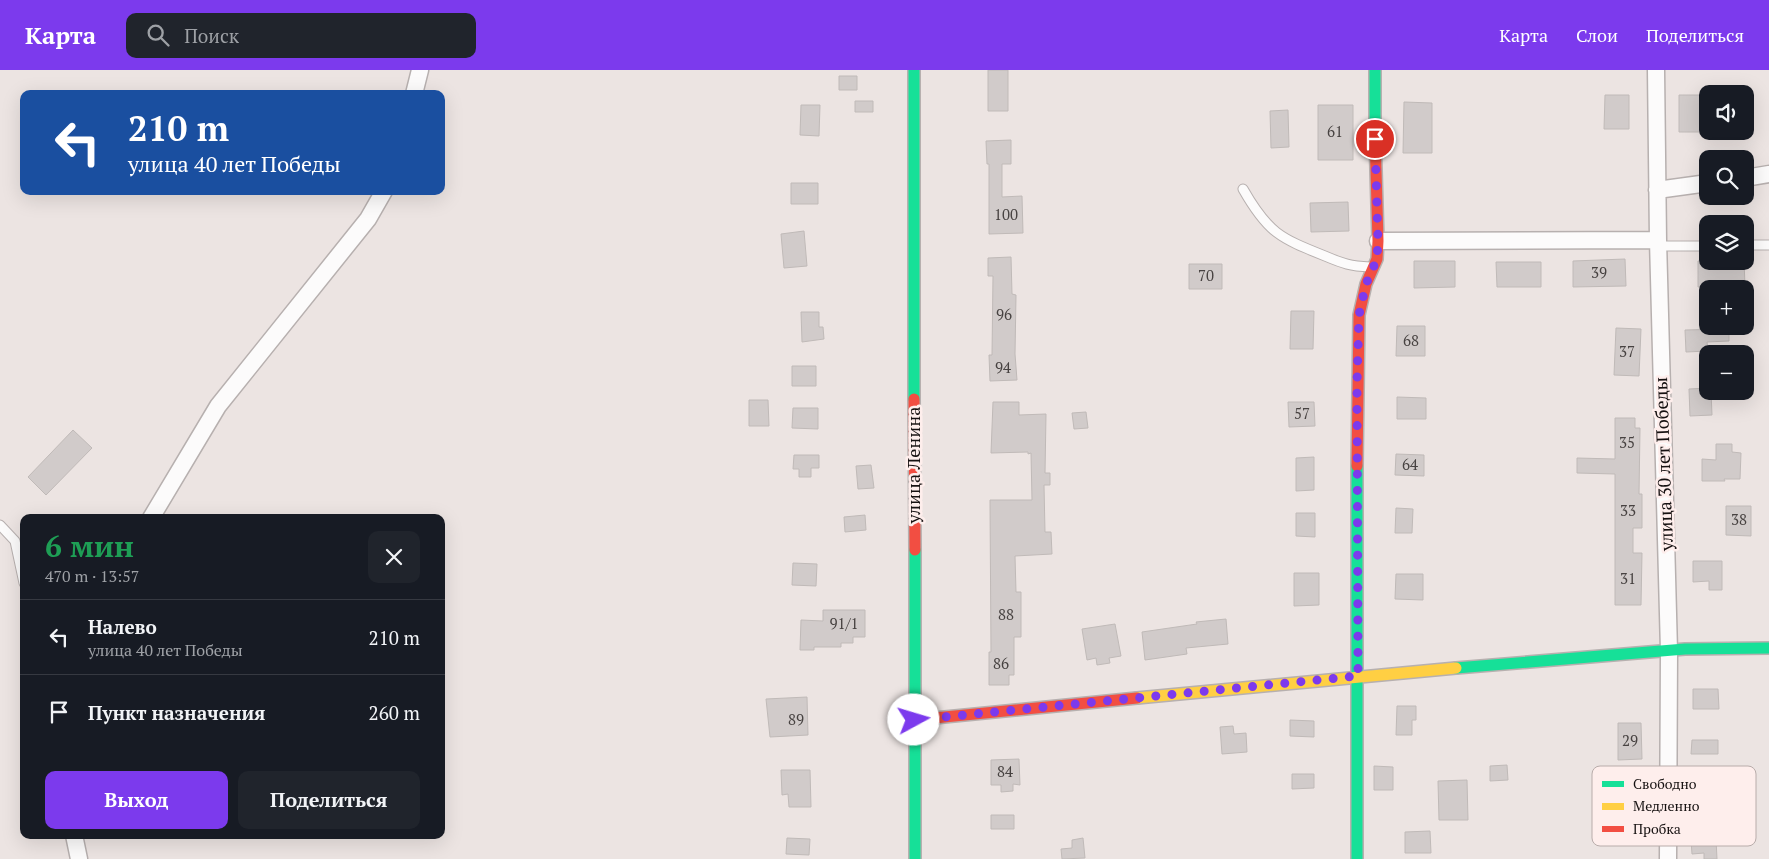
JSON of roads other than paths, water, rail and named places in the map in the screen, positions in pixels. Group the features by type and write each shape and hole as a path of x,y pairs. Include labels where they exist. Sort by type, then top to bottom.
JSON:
{"street":[{"path":"415,90 420,70"},
{"name":"улица Ленина","path":"914,70 914,859"},
{"path":"1357,859 1357,384 1359,315 1366,284 1377,259 1375,70"},
{"name":"улица 30 лет Победы","path":"1656,70 1658,243 1669,651 1668,766"},
{"path":"1754,176 1769,174"},
{"path":"1657,190 1699,184"},
{"path":"153,514 218,406 368,219 382,195"},
{"path":"1378,241 1658,243"},
{"path":"914,720 1358,676 1669,651 1769,648"},
{"path":"75,839 79,859"},
{"name":"улица 30 лет Победы","path":"1668,846 1668,859"}],"lane":[{"path":"1243,189 1256,212 1278,235 1300,247 1348,266 1373,268"},
{"path":"1658,243 1699,245"},
{"path":"1754,245 1769,245"},
{"path":"0,525 15,541 20,564"}]}
